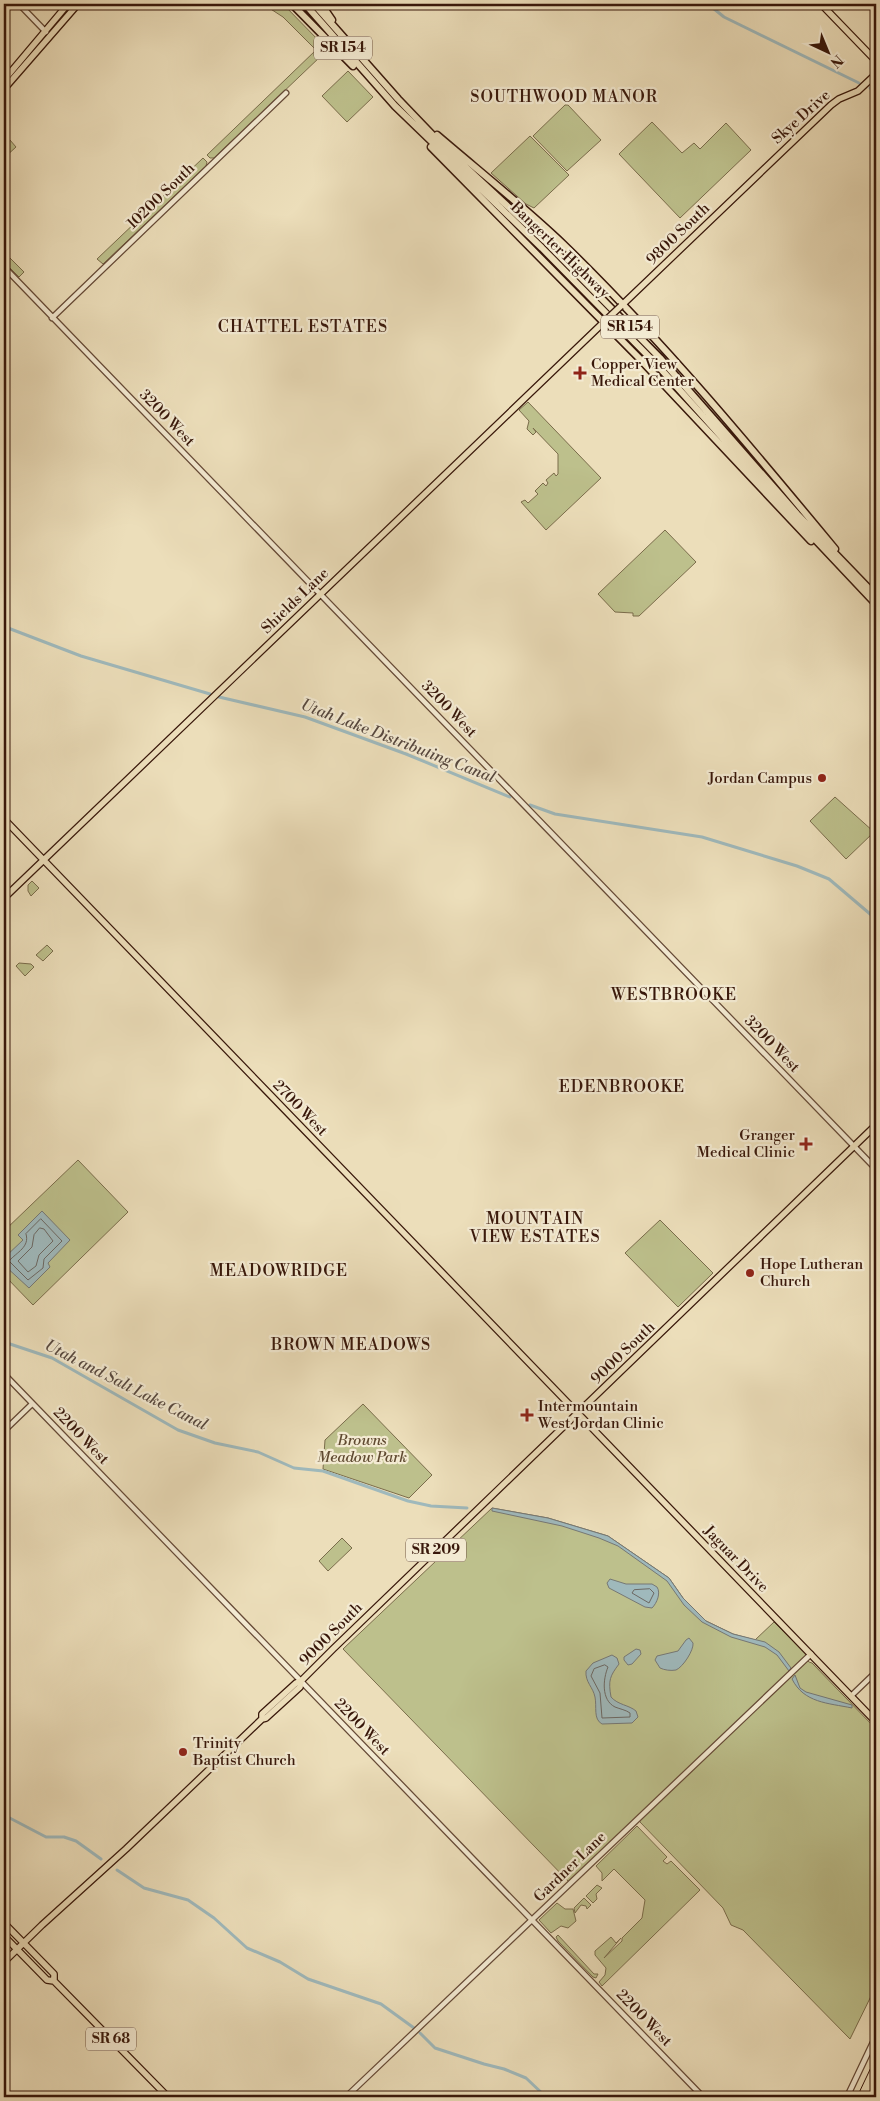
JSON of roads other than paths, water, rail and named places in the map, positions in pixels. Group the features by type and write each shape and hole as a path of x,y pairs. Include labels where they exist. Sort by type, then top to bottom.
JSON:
{"highway":[{"path":"292,4 343,56 384,89"},
{"name":"Bangerter Highway","path":"305,4 409,116 652,360 779,501 858,582 876,604"},
{"name":"Bangerter Highway","path":"314,4 384,89"},
{"path":"322,4 384,89"},
{"path":"409,116 548,230 622,305 706,394 858,582"},
{"path":"409,116 447,166 604,323 726,450 789,520 858,582"},
{"name":"Bangerter Highway","path":"858,582 876,596"}],"main road":[{"path":"4,80 68,4"},
{"path":"4,89 78,4"},
{"path":"821,4 876,61"},
{"name":"Skye Drive","path":"769,164 833,103 860,90 876,74"},
{"name":"9800 South","path":"604,323 769,164"},
{"name":"Shields Lane","path":"4,898 604,323"},
{"name":"2700 West","path":"4,819 578,1414"},
{"name":"9000 South","path":"4,1962 262,1719 262,1714 296,1683 301,1682 876,1125"},
{"name":"Jaguar Drive","path":"578,1414 876,1722"},
{"name":"SR 68","path":"4,1923 54,1974 54,1981"},
{"name":"SR 68","path":"4,1936 47,1980 54,1981 168,2097"}],"street":[{"path":"19,4 50,37"},
{"name":"10200 South","path":"52,318 286,93"},
{"name":"3200 West","path":"4,267 876,1169"},
{"name":"2200 West","path":"4,1374 703,2097"},
{"path":"4,1431 32,1404"},
{"name":"Gardner Lane","path":"346,2097 811,1654"},
{"path":"851,1696 876,1672"},
{"path":"847,2097 876,2036"}],"water":[{"path":"42,1211 70,1240 48,1263 50,1267 29,1288 4,1265 4,1258 23,1240 18,1235"},
{"path":"492,1508 548,1518 608,1536 669,1578 683,1598 706,1621 733,1634 765,1642 779,1652 791,1668 789,1671 777,1655 765,1647 731,1637 702,1622 684,1605 667,1581 618,1546 562,1526 492,1511"},
{"path":"610,1579 626,1584 652,1584 658,1589 657,1601 652,1608 645,1607 609,1588 607,1583"},
{"path":"689,1638 693,1646 682,1666 676,1670 660,1668 655,1660 657,1656 678,1651"},
{"path":"636,1649 640,1650 641,1654 632,1664 628,1665 624,1657"},
{"path":"612,1655 617,1658 619,1664 610,1679 611,1697 636,1711 638,1717 632,1723 602,1724 596,1716 595,1697 586,1671 593,1663"},
{"path":"795,1675 800,1688 806,1692 852,1705 852,1708 818,1701 803,1693 792,1679"}],"waterway":[{"path":"708,4 724,17 859,83"},
{"path":"870,88 876,92"},
{"name":"Utah Lake Distributing Canal","path":"8,628 81,656 210,694"},
{"name":"Utah Lake Distributing Canal","path":"219,697 305,717 406,754 510,797"},
{"name":"Utah Lake Distributing Canal","path":"530,805 555,814 702,837 797,866 829,879 876,919"},
{"name":"Utah and Salt Lake Canal","path":"4,1342 52,1358 178,1430 215,1443 258,1452 294,1468 323,1471 408,1501 431,1506 467,1508"},
{"path":"876,1681 876,1694"},
{"name":"Utah and Salt Lake Canal","path":"872,1706 876,1707"},
{"path":"4,1815 46,1837 64,1837 76,1841 101,1859"},
{"path":"117,1870 144,1888 188,1900 214,1918 247,1948 280,1962 308,1979 381,2004 414,2028"},
{"path":"420,2033 435,2048 504,2069 526,2078 546,2097"}],"tram line":[{"path":"857,2097 876,2057"}],"place":[{"name":"Copper View Medical Center","path":"580,373"},
{"name":"Jordan Campus","path":"822,778"},
{"name":"Granger Medical Clinic","path":"806,1144"},
{"name":"Hope Lutheran Church","path":"750,1273"},
{"name":"Intermountain West Jordan Clinic","path":"527,1415"},
{"name":"Trinity Baptist Church","path":"183,1752"}],"district":[{"name":"SOUTHWOOD MANOR","path":"564,97"},
{"name":"CHATTEL ESTATES","path":"303,327"},
{"name":"WESTBROOKE","path":"674,995"},
{"name":"EDENBROOKE","path":"622,1087"},
{"name":"MOUNTAIN VIEW ESTATES","path":"535,1228"},
{"name":"MEADOWRIDGE","path":"279,1271"},
{"name":"BROWN MEADOWS","path":"351,1345"}],"park label":[{"name":"Browns Meadow Park","path":"362,1448"}]}
